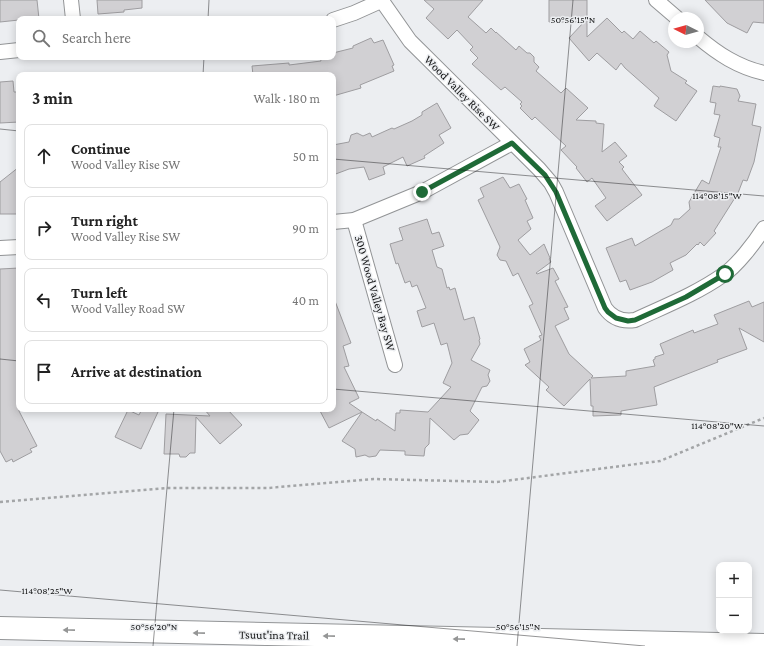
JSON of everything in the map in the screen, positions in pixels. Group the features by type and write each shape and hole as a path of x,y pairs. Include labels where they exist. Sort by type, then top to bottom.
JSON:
{"highway":[{"name":"Tsuut'ina Trail","path":"0,628 764,645"}],"street":[{"path":"71,0 73,16"},
{"path":"336,19 354,13 382,0"},
{"name":"Wood Valley Rise SW","path":"382,0 410,41 545,175 556,192 605,308 616,318 628,321 635,320 686,297 725,274 754,242 764,228"},
{"path":"656,0 670,12"},
{"path":"704,41 732,62 764,73"},
{"path":"0,52 16,50"},
{"path":"336,222 354,220 422,192 512,143"},
{"name":"300 Wood Valley Bay SW","path":"354,220 396,365"},
{"path":"0,248 16,247"}],"path":[{"path":"0,502 166,488 268,488 374,479 497,482 660,461 764,418"}],"building":[{"path":"0,0 37,0 39,16 16,16 16,20 0,22"},
{"path":"97,0 142,0 142,8 124,10 124,12 98,14"},
{"path":"424,0 483,0 468,17 486,33 491,28 516,50 519,46 527,53 530,53 534,57 534,62 539,67 536,71 561,93 566,88 588,108 576,120 596,121 596,123 604,124 602,152 615,142 627,156 619,162 624,167 622,169 642,195 607,221 595,206 606,198 592,178 587,182 576,168 577,167 561,150 566,146 535,117 532,120 520,108 522,106 520,104 522,102 505,87 501,90 472,64 478,58 470,50 473,47 457,30 448,39 426,18 434,9"},
{"path":"549,0 587,0 587,37 607,18 622,33 624,31 633,39 640,31 654,43 656,41 669,52 667,55 671,71 687,81 685,83 697,91 676,121 654,106 659,98 621,63 616,70 597,53 589,61 569,38 584,22 549,22"},
{"path":"705,0 764,0 764,23 753,22 747,33 727,23"},
{"path":"371,38 374,43 383,40 394,65 392,66 394,71 360,85 361,88 336,95 336,72 253,72 252,66 289,63 289,65 321,60 336,60 336,52 353,48 353,46"},
{"path":"13,81 14,92 16,92 16,122 0,123 0,82"},
{"path":"713,86 737,89 740,96 738,101 756,104 752,125 761,127 754,162 747,181 743,180 738,193 714,231 716,233 704,246 700,242 686,255 670,263 673,270 652,282 630,290 626,280 620,282 606,248 632,238 635,246 671,225 674,219 679,219 690,209 689,202 702,180 709,184 721,147 718,147 720,138 714,136 720,115 714,114 716,103 710,102"},
{"path":"437,103 451,128 439,135 444,143 424,156 425,158 407,166 403,157 383,167 385,174 369,180 364,167 349,169 336,174 336,144 349,142 351,135 357,133 363,136 370,133 372,137 392,128 394,129 422,115 422,112"},
{"path":"16,169 16,214 0,214 0,182"},
{"path":"503,177 510,188 519,184 527,199 525,200 533,218 527,221 531,229 518,240 530,255 544,244 551,262 536,273 537,274 553,268 559,279 555,281 568,307 564,308 569,319 555,326 569,354 593,376 591,378 626,376 626,371 655,366 653,360 655,357 664,354 660,344 693,330 694,333 718,324 714,315 749,301 752,307 764,302 764,342 739,328 747,349 654,387 657,405 621,411 621,415 593,416 590,379 564,406 546,390 549,387 525,365 530,362 524,349 541,340 539,336 542,335 529,306 533,304 518,273 513,276 506,261 500,260 497,255 500,247 478,200 484,197 480,188"},
{"path":"427,219 432,234 439,232 444,246 432,250 437,267 442,269 447,288 449,287 450,290 455,288 464,320 474,317 480,344 471,360 490,370 488,375 490,381 487,386 482,387 470,411 479,420 468,434 460,435 454,440 430,418 429,444 425,448 424,456 405,455 405,451 380,450 376,456 369,457 365,455 356,457 355,449 342,441 362,412 376,421 377,419 395,431 396,413 400,413 400,410 428,412 451,387 443,383 452,363 447,343 441,345 434,323 422,327 417,311 426,308 417,285 412,287 410,281 405,283 398,263 396,264 390,244 403,240 399,228"},
{"path":"16,268 16,412 20,412 37,446 30,449 32,452 13,462 12,459 6,462 0,451 0,269"},
{"path":"336,304 351,343 343,346 349,366 344,367 359,398 349,403 362,412 329,428 321,412 336,412"},
{"path":"127,412 132,412 139,415 140,412 158,412 141,449 115,437"},
{"path":"207,412 230,412 242,425 220,444 196,417 195,453 190,453 186,457 180,457 179,454 164,454 166,414 210,416"}],"route":[{"path":"422,192 512,143 551,182 561,202 605,308 612,316 622,320 635,320 686,297 725,274"}]}
